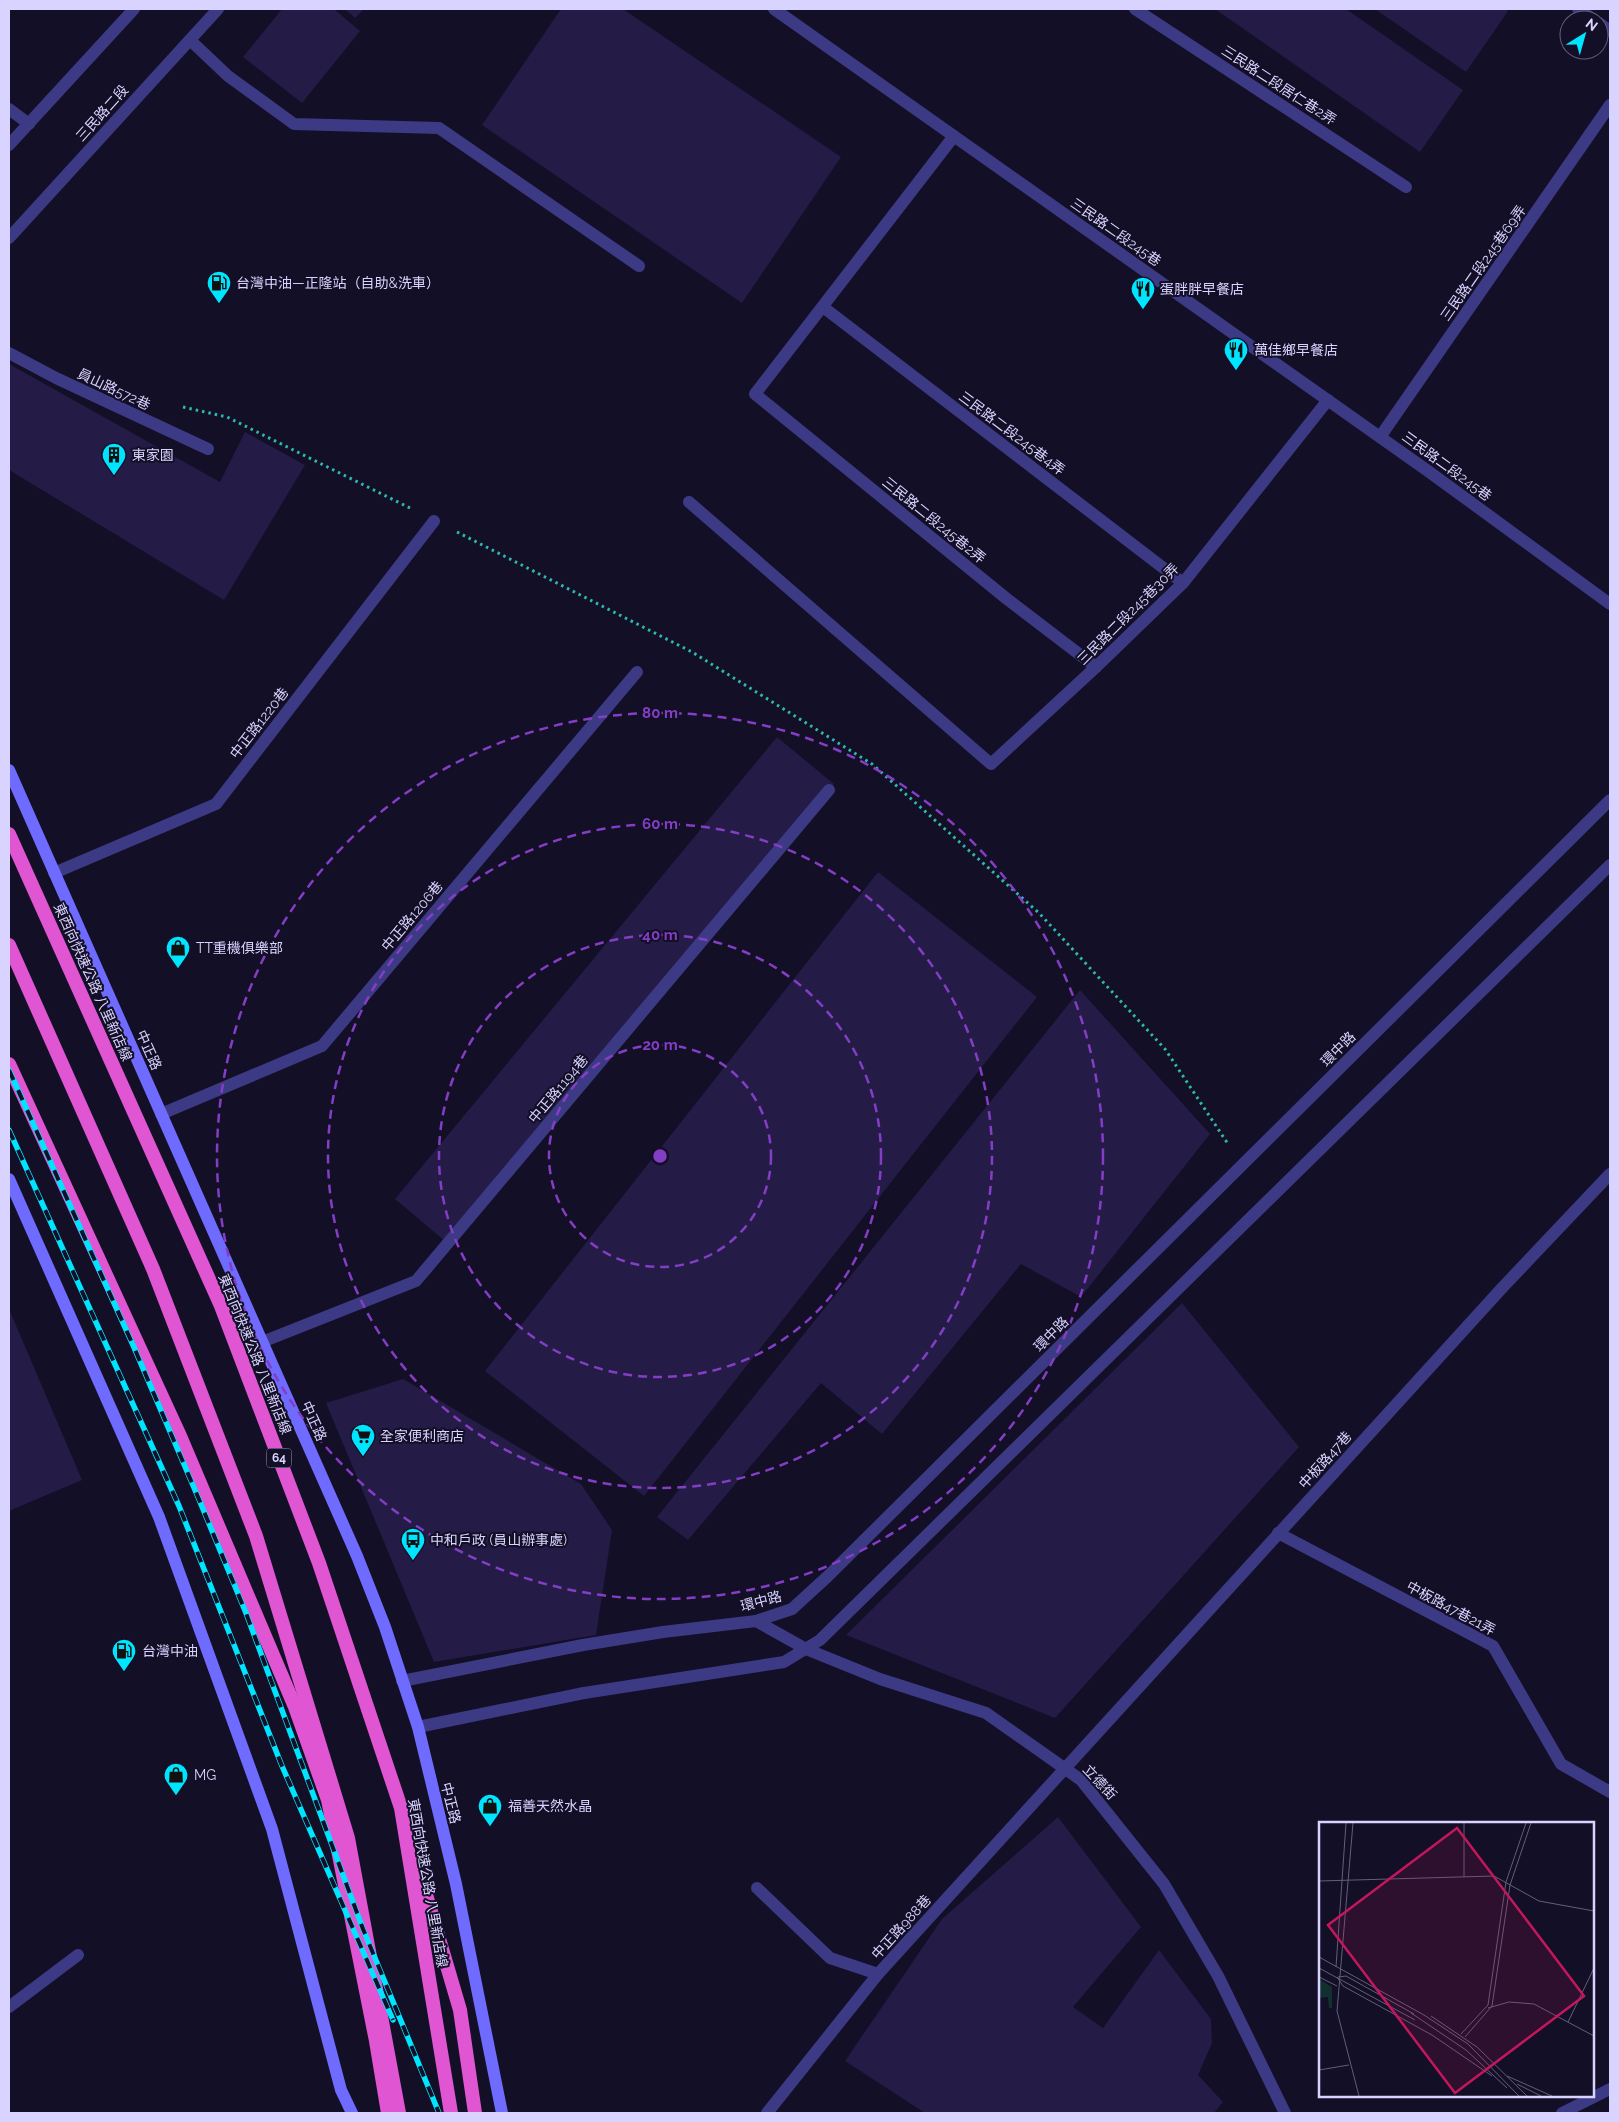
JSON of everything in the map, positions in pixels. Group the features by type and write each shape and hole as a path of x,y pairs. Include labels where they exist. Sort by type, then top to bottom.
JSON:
{"highway":[{"name":"東西向快速公路 八里新店線","path":"9,834 221,1306 319,1563 401,1808 450,2113"},
{"path":"9,945 153,1269 256,1536 348,1838 399,2113"},
{"path":"9,1064 216,1517 295,1707 328,1800 376,2041 388,2113"},
{"path":"401,1808 460,2010 475,2113"}],"main road":[{"name":"中正路","path":"9,770 357,1556 385,1627 418,1727 456,1884 502,2113"},
{"path":"9,934 194,1360 263,1539 346,1826 406,2113"},
{"path":"9,1179 159,1517 272,1829 341,2090 352,2113"}],"street":[{"path":"9,145 134,9"},
{"name":"三民路二段","path":"9,238 218,9"},
{"name":"三民路二段245巷","path":"774,9 1380,437 1610,604"},
{"name":"三民路二段居仁巷2弄","path":"1135,9 1406,187"},
{"path":"190,40 228,76 294,124 439,128 639,266"},
{"name":"三民路二段245巷69弄","path":"1380,437 1610,105"},
{"path":"9,109 29,124"},
{"path":"823,307 954,136"},
{"name":"三民路二段245巷2弄","path":"823,307 755,394 1008,599 1096,667"},
{"name":"三民路二段245巷4弄","path":"823,307 1183,583"},
{"name":"員山路572巷","path":"9,352 56,378 208,450"},
{"name":"三民路二段245巷30弄","path":"689,502 991,764 1183,583 1328,400"},
{"name":"中正路1220巷","path":"54,872 216,804 434,521"},
{"name":"中正路1206巷","path":"161,1114 322,1046 638,672"},
{"name":"中正路1194巷","path":"262,1342 416,1282 829,790"},
{"name":"環中路","path":"402,1681 583,1645 663,1632 756,1621 792,1608 827,1577 1610,800"},
{"path":"418,1727 584,1693 784,1662 820,1640 1610,865"},
{"name":"中板路47巷","path":"1065,1768 1495,1296 1610,1174"},
{"name":"中板路47巷21弄","path":"1278,1534 1493,1646 1561,1764 1610,1792"},
{"name":"立德街","path":"756,1621 806,1649 880,1678 986,1713 1081,1780 1164,1884 1218,1976 1285,2113"},
{"name":"中正路988巷","path":"767,2113 878,1974 1065,1768"},
{"path":"757,1888 830,1958 878,1974"},
{"path":"9,2007 78,1955"},
{"path":"1562,2113 1610,2089"}],"path":[{"path":"180,406 227,417 692,652 872,764 1039,913 1165,1049 1243,1165"}],"building":[{"path":"282,9 334,9 360,31 302,103 243,57"},
{"path":"345,9 364,9 355,18"},
{"path":"561,9 623,9 841,157 742,303 482,125"},
{"path":"1215,9 1346,9 1463,90 1420,152"},
{"path":"1375,9 1505,9 1508,11 1466,72"},
{"name":"東家園","path":"9,364 220,482 245,432 305,465 224,600 9,470"},
{"path":"777,737 834,784 452,1247 395,1199"},
{"path":"878,872 1037,997 644,1496 485,1371"},
{"path":"1080,990 1210,1134 1081,1297 1021,1264 882,1434 821,1383 688,1540 657,1517"},
{"path":"1182,1303 1299,1447 1055,1718 846,1635"},
{"path":"9,1309 82,1480 9,1511"},
{"path":"403,1379 581,1484 612,1530 596,1635 434,1662 326,1403"},
{"path":"1058,1817 1141,1927 1073,2007 1103,2028 1159,1950 1211,2019 1212,2043 1198,2075 1223,2102 1214,2113 925,2113 845,2061 942,1919"}],"railway":[{"path":"9,1070 133,1345 246,1613 363,1929 439,2113"},
{"path":"9,1130 179,1506 282,1766 393,2020"}],"place":[{"name":"台灣中油—正隆站（自助&洗車）","path":"219,304"},
{"name":"蛋胖胖早餐店","path":"1143,310"},
{"name":"萬佳鄉早餐店","path":"1236,371"},
{"name":"東家園","path":"114,476"},
{"name":"TT重機俱樂部","path":"178,969"},
{"name":"全家便利商店","path":"363,1457"},
{"name":"中和戶政 (員山辦事處)","path":"413,1561"},
{"name":"台灣中油","path":"124,1672"},
{"name":"MG","path":"176,1796"},
{"name":"福善天然水晶","path":"490,1827"}]}
